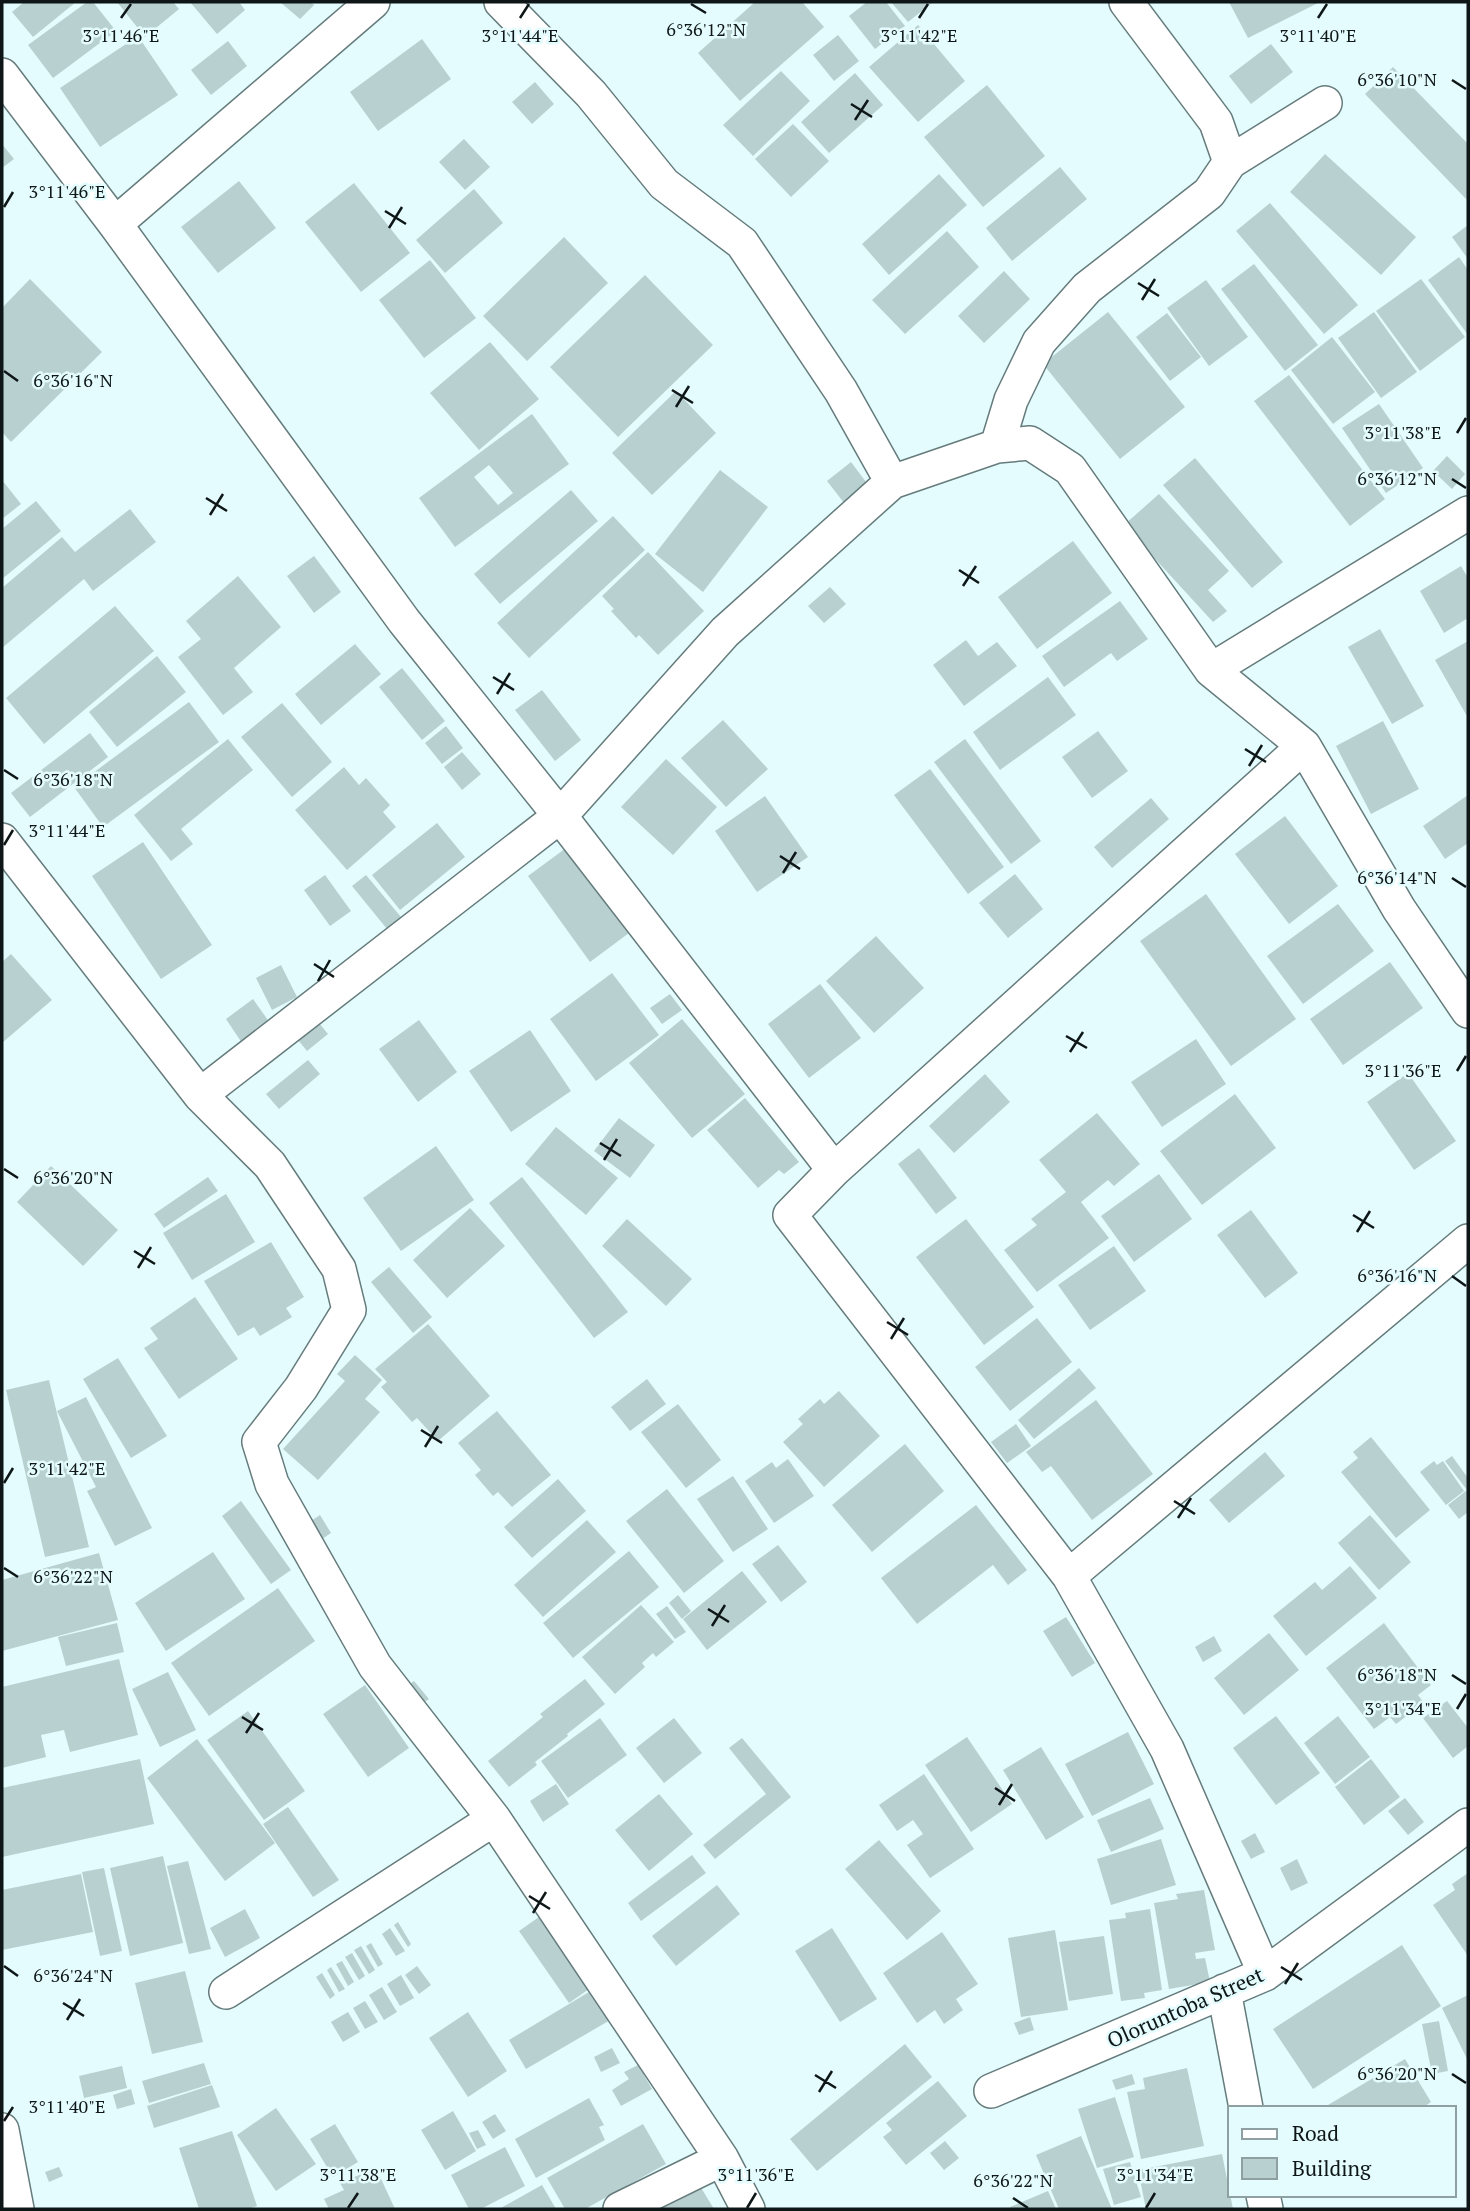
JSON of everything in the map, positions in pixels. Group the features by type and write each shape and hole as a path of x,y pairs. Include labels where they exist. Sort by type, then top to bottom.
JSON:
{"street":[{"path":"115,224 373,2"},
{"path":"501,2 591,94 664,184 742,243 841,391 892,482"},
{"path":"1126,2 1216,122 1230,162"},
{"path":"2,75 115,224 404,621 560,816 834,1170"},
{"path":"997,446 1011,400 1040,342 1087,288 1209,193 1230,162 1325,103"},
{"path":"200,1095 560,816 725,632 892,482 997,446 1030,443 1070,469 1211,670 1304,746 1399,909 1464,999"},
{"path":"1211,670 1468,513"},
{"path":"1265,1975 1167,1749 1069,1576 790,1215 834,1170 1304,746"},
{"path":"2,840 200,1095 271,1165 339,1269 349,1310 301,1388 259,1443 272,1484 375,1666 494,1819 722,2159 748,2209"},
{"path":"1069,1576 1468,1241"},
{"path":"226,1992 494,1819"},
{"name":"Oloruntoba Street","path":"991,2091 1265,1975 1468,1825"},
{"path":"1224,1991 1246,2106"},
{"path":"2,2130 18,2209"},
{"path":"620,2209 722,2159"}],"building":[{"path":"24,2 76,2 33,37 12,12"},
{"path":"87,2 93,2 116,31 53,78 28,45"},
{"path":"117,2 173,2 179,9 145,37"},
{"path":"190,2 239,2 245,10 217,34"},
{"path":"280,2 311,2 314,5 300,19"},
{"path":"755,2 802,2 824,27 740,101 698,53"},
{"path":"867,2 886,2 905,26 875,49 849,16"},
{"path":"891,2 933,2 908,22"},
{"path":"1229,2 1320,2 1248,38"},
{"path":"918,25 965,81 918,122 869,67"},
{"path":"838,35 859,61 834,81 813,55"},
{"path":"138,36 178,95 100,147 60,88"},
{"path":"422,39 451,79 378,131 350,92"},
{"path":"228,41 247,66 211,95 191,70"},
{"path":"1271,44 1293,72 1251,104 1229,76"},
{"path":"1393,67 1468,144 1468,201 1365,94"},
{"path":"781,71 810,101 753,156 723,125"},
{"path":"855,73 883,105 829,153 801,122"},
{"path":"535,82 554,104 532,124 512,102"},
{"path":"987,85 1045,156 983,207 924,137"},
{"path":"793,124 829,161 791,197 755,159"},
{"path":"464,139 490,167 465,190 439,162"},
{"path":"2,144 14,159 2,168"},
{"path":"1325,154 1416,237 1381,275 1290,192"},
{"path":"1060,167 1087,199 1012,261 986,228"},
{"path":"939,174 967,205 889,275 862,244"},
{"path":"239,181 276,228 218,273 181,227"},
{"path":"354,183 410,253 361,292 305,222"},
{"path":"474,189 503,223 445,273 416,240"},
{"path":"1270,203 1358,305 1324,334 1236,231"},
{"path":"1468,225 1468,259 1452,237"},
{"path":"947,231 979,267 905,334 872,300"},
{"path":"564,237 608,283 527,361 483,316"},
{"path":"1459,257 1468,270 1468,335 1428,280"},
{"path":"430,260 476,318 424,358 379,300"},
{"path":"1254,264 1318,345 1285,371 1221,289"},
{"path":"1004,271 1030,299 984,343 958,316"},
{"path":"645,275 713,345 618,437 550,367"},
{"path":"30,279 102,352 11,442 2,432 2,308"},
{"path":"1421,279 1465,337 1420,371 1376,311"},
{"path":"1206,280 1248,337 1209,366 1167,308"},
{"path":"1108,312 1185,407 1120,459 1043,364"},
{"path":"1374,312 1417,372 1381,398 1338,338"},
{"path":"1167,313 1201,357 1170,381 1136,337"},
{"path":"1332,337 1375,392 1333,424 1291,370"},
{"path":"490,342 539,399 479,450 430,393"},
{"path":"1289,375 1385,499 1350,526 1254,401"},
{"path":"676,391 716,433 652,495 612,453"},
{"path":"1379,404 1423,468 1386,493 1342,428"},
{"path":"532,414 569,464 455,547 419,498","holes":["489,465 513,493 498,505 474,477"]},
{"path":"1447,456 1465,474 1452,489 1433,471"},
{"path":"1195,458 1283,562 1252,588 1163,485"},
{"path":"851,462 872,490 848,508 827,481"},
{"path":"720,470 768,507 703,592 655,554"},
{"path":"2,480 21,504 2,519"},
{"path":"571,490 598,521 500,604 474,574"},
{"path":"1159,494 1229,571 1208,590 1227,611 1213,622 1124,525"},
{"path":"36,501 61,531 2,579 2,529"},
{"path":"130,509 156,542 93,591 84,579 2,648 2,588 62,537 75,552"},
{"path":"613,516 645,550 529,658 497,623"},
{"path":"1073,541 1112,593 1037,649 998,597"},
{"path":"648,552 704,611 658,655 639,635 636,638 611,611 614,609 602,596"},
{"path":"314,556 341,592 314,613 287,576"},
{"path":"1461,566 1468,578 1468,618 1444,633 1420,591"},
{"path":"238,576 281,627 234,668 253,692 223,715 178,657 201,639 186,621"},
{"path":"830,587 846,604 824,623 808,606"},
{"path":"1120,601 1148,639 1117,661 1111,653 1064,687 1042,656"},
{"path":"115,606 154,651 44,744 6,698"},
{"path":"1380,629 1424,706 1392,724 1348,647"},
{"path":"966,640 978,656 997,642 1017,666 964,706 933,665"},
{"path":"1468,641 1468,718 1435,660"},
{"path":"355,644 381,674 321,725 295,694"},
{"path":"157,656 186,692 117,747 89,712"},
{"path":"402,668 445,721 422,740 379,687"},
{"path":"1048,677 1076,715 1000,770 973,732"},
{"path":"542,690 581,740 555,761 515,710"},
{"path":"189,702 219,742 103,827 74,787"},
{"path":"282,703 332,762 292,797 241,737"},
{"path":"723,720 768,769 726,807 681,758"},
{"path":"1383,721 1419,789 1371,814 1336,746"},
{"path":"446,726 463,748 442,764 425,743"},
{"path":"1098,731 1128,771 1092,798 1062,757"},
{"path":"90,733 108,757 30,817 11,793"},
{"path":"228,739 253,770 181,829 193,844 171,861 134,815"},
{"path":"965,739 1041,841 1011,864 934,762"},
{"path":"462,752 481,774 462,790 444,767"},
{"path":"666,759 717,807 673,855 621,807"},
{"path":"344,767 359,785 366,778 390,805 383,812 396,827 347,870 295,810"},
{"path":"930,769 1004,867 968,894 894,795"},
{"path":"1468,795 1468,843 1445,859 1423,826"},
{"path":"765,796 808,857 757,892 715,831"},
{"path":"1151,798 1169,819 1112,868 1094,847"},
{"path":"1285,816 1338,886 1289,924 1235,854"},
{"path":"437,823 465,857 400,910 372,875"},
{"path":"143,842 212,945 161,979 92,876"},
{"path":"566,848 629,933 590,962 528,876"},
{"path":"1015,874 1043,909 1008,938 979,903"},
{"path":"325,875 351,911 330,926 304,890"},
{"path":"366,875 401,917 387,929 352,886"},
{"path":"1206,894 1296,1019 1231,1066 1140,941"},
{"path":"1338,904 1374,951 1303,1004 1267,956"},
{"path":"876,936 924,988 874,1033 826,981"},
{"path":"11,954 52,1000 2,1043 2,962"},
{"path":"1390,962 1423,1008 1343,1065 1310,1019"},
{"path":"281,965 297,997 272,1010 256,978"},
{"path":"612,973 659,1035 596,1081 550,1019"},
{"path":"820,984 861,1038 809,1078 768,1024"},
{"path":"670,994 682,1010 662,1024 650,1008"},
{"path":"253,999 270,1023 242,1043 226,1019"},
{"path":"682,1019 745,1094 692,1138 629,1063"},
{"path":"419,1020 457,1072 418,1102 379,1049"},
{"path":"319,1023 328,1034 307,1051 298,1040"},
{"path":"530,1030 571,1091 511,1132 469,1071"},
{"path":"1196,1039 1226,1084 1162,1127 1131,1082"},
{"path":"308,1060 320,1074 279,1109 266,1094"},
{"path":"1408,1073 1456,1141 1414,1170 1367,1102"},
{"path":"985,1074 1010,1102 954,1153 929,1126"},
{"path":"1235,1094 1276,1148 1202,1205 1160,1151"},
{"path":"745,1098 799,1162 784,1174 779,1170 758,1188 707,1130"},
{"path":"1097,1113 1140,1164 1114,1186 1108,1180 1081,1202 1109,1238 1037,1292 1004,1250 1037,1225 1031,1219 1066,1192 1039,1160"},
{"path":"619,1118 655,1145 630,1178 594,1151"},
{"path":"556,1127 618,1178 586,1215 525,1164"},
{"path":"436,1146 474,1200 401,1251 363,1198"},
{"path":"919,1148 957,1198 936,1214 898,1164"},
{"path":"51,1166 118,1230 83,1266 17,1202"},
{"path":"1159,1174 1192,1219 1134,1262 1101,1216"},
{"path":"208,1177 218,1191 164,1228 154,1214"},
{"path":"522,1177 628,1312 594,1338 489,1203"},
{"path":"226,1194 255,1242 192,1280 163,1233"},
{"path":"470,1208 505,1246 447,1298 413,1260"},
{"path":"1251,1210 1298,1273 1265,1298 1217,1235"},
{"path":"627,1219 692,1279 666,1306 602,1246"},
{"path":"966,1219 1034,1307 984,1345 916,1257"},
{"path":"271,1242 304,1297 286,1308 292,1317 260,1336 254,1327 238,1336 204,1281"},
{"path":"1114,1246 1146,1291 1090,1330 1058,1285"},
{"path":"389,1267 432,1317 413,1333 371,1282"},
{"path":"195,1297 238,1359 179,1399 144,1348 158,1339 150,1328"},
{"path":"1037,1318 1072,1362 1010,1411 975,1367"},
{"path":"428,1324 490,1396 438,1441 417,1418 412,1422 381,1387 387,1382 375,1369"},
{"path":"355,1355 382,1380 365,1399 380,1412 318,1480 283,1449 345,1381 337,1374"},
{"path":"118,1358 167,1436 131,1458 83,1379"},
{"path":"1079,1368 1096,1388 1034,1439 1018,1420"},
{"path":"647,1379 666,1404 630,1431 611,1407"},
{"path":"49,1380 89,1547 45,1557 6,1390"},
{"path":"839,1391 880,1436 824,1487 783,1442 803,1424 798,1419 820,1399 824,1404"},
{"path":"86,1397 152,1528 115,1546 87,1491 96,1487 57,1411"},
{"path":"1096,1400 1153,1474 1092,1520 1051,1466 1042,1472 1026,1452"},
{"path":"678,1404 721,1460 686,1488 641,1432"},
{"path":"497,1411 551,1475 512,1507 498,1492 493,1496 475,1475 481,1470 458,1443"},
{"path":"1016,1424 1031,1446 1007,1463 991,1442"},
{"path":"1371,1437 1430,1510 1396,1538 1341,1472 1358,1458 1353,1452"},
{"path":"905,1444 944,1491 872,1552 832,1505"},
{"path":"1265,1452 1285,1476 1229,1523 1209,1500"},
{"path":"1452,1456 1468,1478 1468,1512 1459,1519 1448,1505 1467,1490 1445,1461"},
{"path":"788,1459 814,1496 774,1523 745,1481 772,1462 776,1468"},
{"path":"1434,1461 1437,1465 1443,1461 1464,1491 1446,1505 1420,1472"},
{"path":"733,1476 768,1529 733,1552 697,1499"},
{"path":"558,1479 586,1511 532,1558 504,1527"},
{"path":"667,1489 724,1561 684,1593 626,1521"},
{"path":"241,1501 291,1570 271,1584 222,1516"},
{"path":"976,1505 1027,1570 1008,1585 993,1565 917,1624 881,1578"},
{"path":"320,1515 331,1533 319,1541 308,1523"},
{"path":"1370,1515 1411,1562 1379,1590 1338,1543"},
{"path":"587,1520 616,1552 543,1617 514,1585"},
{"path":"778,1545 807,1582 781,1602 752,1564"},
{"path":"629,1551 659,1587 573,1658 543,1623"},
{"path":"213,1552 245,1599 166,1651 135,1603"},
{"path":"99,1553 118,1620 2,1651 2,1580"},
{"path":"1350,1566 1377,1598 1306,1656 1273,1616 1315,1582 1322,1590"},
{"path":"742,1571 767,1602 707,1650 683,1619"},
{"path":"278,1588 315,1641 209,1716 171,1663"},
{"path":"678,1595 691,1611 682,1619 669,1603"},
{"path":"641,1605 674,1642 656,1657 653,1653 642,1663 645,1667 615,1694 582,1657"},
{"path":"667,1606 686,1632 675,1639 656,1614"},
{"path":"1066,1617 1095,1663 1072,1677 1043,1631"},
{"path":"117,1623 124,1652 66,1666 58,1637"},
{"path":"1384,1623 1431,1685 1418,1695 1424,1703 1396,1724 1390,1717 1374,1729 1326,1668"},
{"path":"1269,1633 1299,1670 1244,1715 1214,1678"},
{"path":"1214,1636 1222,1651 1203,1662 1195,1647"},
{"path":"119,1659 138,1735 70,1752 64,1730 41,1735 46,1757 2,1768 2,1687"},
{"path":"168,1672 196,1730 160,1747 132,1689"},
{"path":"585,1679 605,1704 567,1734 568,1736 535,1762 537,1765 509,1787 488,1761 543,1717 540,1714"},
{"path":"414,1681 429,1699 420,1705 406,1687"},
{"path":"365,1685 409,1748 368,1777 323,1714"},
{"path":"1447,1701 1468,1728 1468,1746 1453,1758 1423,1718"},
{"path":"248,1711 305,1791 264,1820 207,1740"},
{"path":"1276,1716 1320,1773 1276,1805 1233,1748"},
{"path":"1338,1716 1370,1757 1335,1784 1304,1743"},
{"path":"600,1718 627,1755 568,1798 541,1761"},
{"path":"674,1718 702,1753 664,1783 636,1748"},
{"path":"1128,1732 1154,1784 1092,1816 1065,1764"},
{"path":"967,1737 1012,1804 971,1832 925,1765"},
{"path":"742,1738 791,1797 715,1859 703,1845 766,1794 729,1748"},
{"path":"197,1739 275,1843 225,1881 147,1778"},
{"path":"1041,1747 1084,1817 1046,1840 1003,1770"},
{"path":"140,1759 154,1824 2,1857 2,1788"},
{"path":"1371,1759 1400,1797 1364,1825 1335,1787"},
{"path":"924,1774 974,1849 930,1878 907,1845 923,1834 913,1820 897,1831 879,1805"},
{"path":"556,1784 569,1804 543,1822 530,1801"},
{"path":"659,1794 693,1834 649,1871 615,1830"},
{"path":"1150,1798 1164,1829 1111,1852 1097,1820"},
{"path":"1405,1798 1424,1822 1408,1835 1388,1811"},
{"path":"288,1807 339,1880 313,1897 263,1824"},
{"path":"1255,1833 1265,1852 1251,1859 1241,1841"},
{"path":"1161,1839 1176,1885 1111,1905 1097,1859"},
{"path":"879,1840 941,1911 907,1940 845,1869"},
{"path":"692,1855 706,1873 641,1921 628,1903"},
{"path":"163,1856 183,1943 130,1956 110,1868"},
{"path":"1297,1859 1308,1883 1291,1891 1280,1868"},
{"path":"188,1861 211,1949 189,1954 167,1866"},
{"path":"104,1868 122,1951 100,1956 82,1872"},
{"path":"1468,1873 1468,1956 1433,1905 1455,1890 1452,1884"},
{"path":"81,1874 93,1932 2,1950 2,1890"},
{"path":"717,1885 740,1914 676,1966 652,1936"},
{"path":"1204,1890 1215,1950 1195,1953 1196,1959 1205,1958 1210,1982 1169,1989 1154,1903 1178,1899 1176,1894"},
{"path":"245,1909 260,1938 225,1957 210,1928"},
{"path":"1150,1909 1162,1990 1144,1993 1145,1998 1121,2001 1109,1920 1126,1918 1125,1913"},
{"path":"539,1917 589,1989 569,2003 519,1931"},
{"path":"398,1922 411,1944 408,1947 394,1925"},
{"path":"390,1928 405,1951 396,1956 382,1934"},
{"path":"832,1928 877,1999 840,2022 795,1951"},
{"path":"1055,1930 1068,2010 1021,2017 1008,1938"},
{"path":"942,1932 978,1984 956,1999 963,2010 944,2024 935,2010 917,2023 883,1973"},
{"path":"1104,1936 1113,1994 1069,2001 1059,1942"},
{"path":"371,1943 383,1964 378,1967 366,1946"},
{"path":"1402,1945 1441,2006 1313,2089 1273,2029"},
{"path":"361,1946 375,1970 369,1974 354,1950"},
{"path":"352,1953 365,1976 359,1980 345,1957"},
{"path":"342,1961 354,1982 348,1986 336,1964"},
{"path":"417,1966 431,1985 419,1994 405,1975"},
{"path":"331,1967 345,1989 339,1992 327,1970"},
{"path":"185,1971 203,2042 152,2054 135,1983"},
{"path":"322,1973 335,1995 330,1999 316,1977"},
{"path":"401,1975 414,1998 400,2006 387,1984"},
{"path":"382,1987 397,2012 384,2020 369,1995"},
{"path":"594,1989 612,2019 526,2069 509,2040"},
{"path":"1468,1995 1468,2061 1442,2008"},
{"path":"365,2001 378,2022 365,2029 353,2008"},
{"path":"348,2012 360,2032 343,2042 331,2022"},
{"path":"468,2012 507,2071 468,2097 429,2038"},
{"path":"1030,2017 1034,2030 1019,2035 1014,2023"},
{"path":"1439,2021 1448,2071 1432,2074 1422,2024"},
{"path":"905,2044 932,2077 817,2171 790,2139"},
{"path":"612,2048 620,2063 601,2072 594,2057"},
{"path":"1405,2059 1431,2102 1425,2106 1326,2106"},
{"path":"204,2063 211,2084 149,2103 142,2081"},
{"path":"638,2065 652,2089 621,2106 612,2090 629,2079 624,2072"},
{"path":"122,2066 127,2088 84,2098 79,2076"},
{"path":"1187,2068 1204,2146 1141,2159 1127,2092 1145,2089 1143,2078"},
{"path":"1132,2074 1135,2084 1116,2090 1112,2080"},
{"path":"938,2081 967,2116 906,2165 883,2137 892,2130 886,2123"},
{"path":"212,2085 220,2107 154,2128 147,2106"},
{"path":"131,2089 135,2104 117,2109 113,2095"},
{"path":"1115,2097 1134,2157 1097,2168 1078,2109"},
{"path":"589,2098 604,2125 599,2127 605,2140 536,2178 515,2139"},
{"path":"276,2108 316,2164 276,2191 237,2135"},
{"path":"453,2111 476,2151 445,2170 421,2130"},
{"path":"495,2114 506,2131 493,2139 482,2122"},
{"path":"335,2124 358,2162 333,2177 310,2139"},
{"path":"643,2124 666,2164 585,2209 565,2209 547,2178"},
{"path":"478,2130 486,2145 477,2149 469,2133"},
{"path":"232,2131 257,2206 248,2209 199,2209 179,2148"},
{"path":"1081,2136 1112,2209 1059,2209 1036,2155"},
{"path":"945,2141 959,2158 944,2170 930,2153"},
{"path":"505,2147 525,2186 481,2209 469,2209 451,2175"},
{"path":"1222,2154 1228,2197 1231,2197 1233,2209 1146,2209 1138,2170"},
{"path":"1130,2162 1141,2197 1114,2205 1103,2169"},
{"path":"59,2167 63,2176 49,2182 45,2172"},
{"path":"376,2168 395,2209 329,2209 324,2199 344,2190 340,2183"},
{"path":"542,2185 556,2209 499,2209"},
{"path":"700,2186 714,2209 659,2209"},
{"path":"1048,2191 1056,2209 1010,2207"}]}
